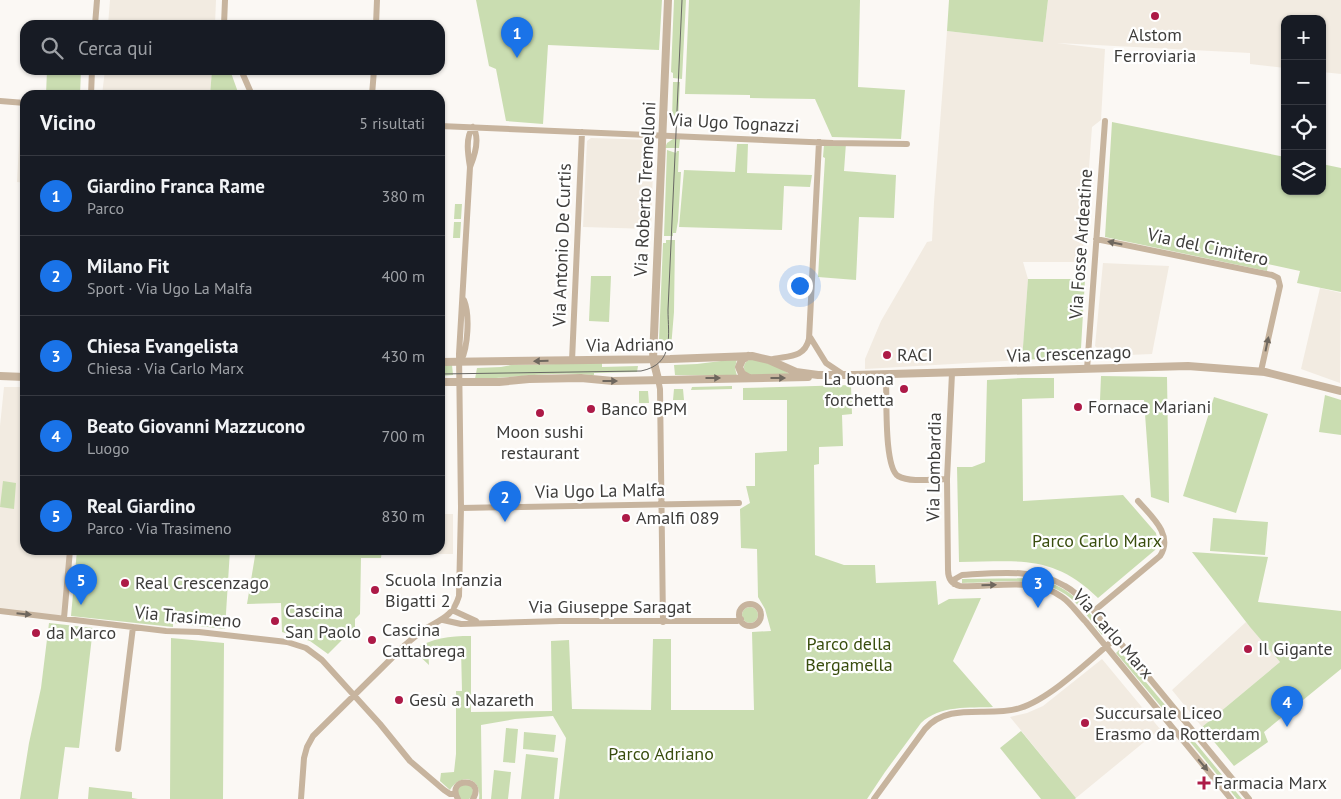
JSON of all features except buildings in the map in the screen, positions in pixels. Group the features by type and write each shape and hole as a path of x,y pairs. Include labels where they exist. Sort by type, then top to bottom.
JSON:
{"street":[{"path":"95,20 97,0"},
{"path":"224,20 225,0"},
{"path":"376,20 377,0"},
{"name":"Via Roberto Tremelloni","path":"658,379 653,359 668,0"},
{"path":"91,90 92,75"},
{"path":"243,75 250,90"},
{"path":"372,90 374,75"},
{"path":"0,101 20,103"},
{"name":"Via Fosse Ardeatine","path":"1087,369 1105,121"},
{"name":"Via Ugo Tognazzi","path":"445,126 907,144"},
{"path":"301,799 303,761 309,742 319,728 414,637 443,620 458,600 460,588 461,508 460,362 465,353 467,316 464,298 470,167 469,137 473,127"},
{"name":"Via Antonio De Curtis","path":"572,360 582,132"},
{"path":"769,360 798,355 806,348 810,336 819,142"},
{"name":"Via del Cimitero","path":"1096,239 1272,275 1278,278 1280,286 1261,371"},
{"path":"810,336 824,360 844,375"},
{"path":"748,356 740,363 740,369 744,376 752,378"},
{"name":"Via Adriano","path":"445,362 748,356 769,360 792,371 818,375"},
{"name":"Via Crescenzago","path":"844,375 1183,366 1261,371 1341,391"},
{"name":"Via Lombardia","path":"948,562 947,479 952,373"},
{"name":"Via Adriano","path":"445,382 581,378 613,381 797,378 818,375 844,375"},
{"path":"0,376 20,377"},
{"path":"658,379 660,389 663,622"},
{"path":"886,382 888,451 892,470 898,476 907,479 947,479"},
{"name":"Via Carlo Marx","path":"1094,611 1160,556 1164,550 1163,531 1138,500"},
{"name":"Via Ugo La Malfa","path":"461,508 739,503"},
{"path":"64,618 70,555"},
{"path":"948,562 949,579 954,584 961,576"},
{"path":"948,562 953,571 961,576"},
{"path":"948,573 961,576"},
{"name":"Via Carlo Marx","path":"961,576 1022,574 1049,578 1073,591 1094,611 1249,799"},
{"name":"Via Carlo Marx","path":"954,584 964,586 1028,585 1046,589 1066,600 1231,799"},
{"name":"Via Giuseppe Saragat","path":"452,610 479,622"},
{"name":"Via Trasimeno","path":"0,611 133,627 199,632 294,643 308,649 322,660 383,726 410,761 444,790 457,797 458,785 468,782 475,789 472,799"},
{"name":"Via Giuseppe Saragat","path":"443,620 456,624 479,622 736,621 740,619"},
{"path":"118,748 133,627"},
{"path":"874,799 925,729 938,718 953,714 1014,710 1028,705 1047,694 1116,638"}],"shaded area":[{"path":"110,0 216,0 215,20 108,20"},
{"path":"1048,0 1341,0 1341,74 1326,72 1326,15 1281,15 1281,68 1250,64 1250,53 1057,43 1105,49 1101,120 1092,127 1082,262 1023,262 1028,279 1022,360 865,369 865,359 881,321 927,242 932,241 947,31 1043,42"},
{"path":"104,75 212,75 210,90 103,90"},
{"path":"20,127 20,182 17,182"},
{"path":"591,138 652,140 654,142 651,229 583,227 587,141"},
{"path":"1103,263 1169,266 1152,354 1105,356 1095,346"},
{"path":"1320,288 1341,293 1340,383 1301,369"},
{"path":"4,387 20,387 20,555 69,555 63,616 0,610 0,426"},
{"path":"445,514 453,514 453,554 445,554"},
{"path":"1246,622 1280,662 1202,727 1172,690"},
{"name":"Succursale Liceo Erasmo da Rotterdam","path":"1102,659 1160,729 1076,798 1010,717 1027,713 1043,706"}],"green space":[{"path":"476,0 662,0 659,50 548,45 543,124 506,121 496,69 489,66"},
{"path":"674,0 686,0 682,79 673,78 673,73 671,72"},
{"path":"689,0 860,0 858,87 905,90 901,139 832,137 815,99 685,94"},
{"path":"949,0 1048,0 1043,42 947,31"},
{"path":"47,75 81,75 80,90 46,90"},
{"path":"212,75 232,75 237,90 210,90"},
{"path":"673,82 680,82 678,121 672,119"},
{"path":"1112,122 1281,156 1281,195 1326,195 1326,165 1341,168 1341,292 1297,283 1300,271 1268,264 1267,271 1105,237"},
{"path":"673,139 680,139 679,148 665,148 667,143"},
{"path":"846,143 844,171 896,175 894,218 859,217 856,280 818,277 825,158 823,157 824,145"},
{"path":"737,144 748,144 747,173 812,175 810,187 784,186 782,230 679,227 684,170 735,172"},
{"path":"667,150 676,153 679,151 678,172 681,172 678,221 676,233 673,233 673,236 664,236"},
{"path":"455,204 462,204 461,219 454,219"},
{"path":"454,222 461,222 460,238 453,238"},
{"path":"666,240 675,240 674,312 671,348 660,348 663,243 666,243"},
{"path":"591,276 611,276 609,322 589,321"},
{"path":"1028,279 1085,279 1081,348 1075,357 1022,360"},
{"path":"737,359 735,368 737,376 675,375 674,365"},
{"path":"752,359 770,363 790,374 750,376 745,372 744,365 748,360"},
{"path":"602,363 602,367 638,366 637,372 594,373 594,375 548,374 475,379 477,368 511,365"},
{"path":"445,365 452,365 453,375 445,376"},
{"path":"1101,376 1167,377 1169,503 1151,497 1144,400 1100,400"},
{"name":"Parco Carlo Marx","path":"1054,378 1054,398 1022,399 1023,501 1123,495 1156,533 1158,545 1155,550 1098,598 1065,573 1049,567 1033,563 1016,562 959,562 957,467 972,467 985,462 987,380"},
{"path":"851,385 852,414 842,415 843,446 819,447 819,464 814,465 815,555 844,565 875,565 876,583 936,581 938,605 949,599 981,598 953,661 993,707 946,710 929,717 921,723 867,799 559,799 566,738 553,716 515,719 481,725 482,799 479,799 477,786 470,780 460,781 450,790 440,781 441,773 454,772 456,754 456,691 462,691 461,649 456,646 433,646 432,649 428,649 429,665 413,650 441,638 471,636 471,712 552,711 551,641 569,640 572,709 651,710 653,639 671,639 671,710 754,710 752,632 771,631 765,609 758,597 757,549 741,548 740,509 750,503 746,486 755,486 755,453 787,451 787,400 743,400 743,388"},
{"path":"732,386 732,389 691,390 692,387"},
{"path":"674,389 683,389 684,400 673,400"},
{"path":"639,391 648,391 649,403 639,403"},
{"path":"1325,395 1341,400 1341,435 1319,432"},
{"path":"1214,397 1268,414 1236,513 1183,496"},
{"path":"3,481 16,483 14,509 0,507"},
{"path":"1213,518 1268,522 1265,555 1210,551"},
{"path":"1192,552 1268,557 1258,602 1341,611 1341,669 1264,732 1268,742 1234,766 1202,727 1280,662 1250,627"},
{"name":"Real Crescenzago","path":"77,555 230,555 225,629 173,623 173,627 71,616"},
{"path":"255,555 381,555 381,558 361,558 360,614 355,619 355,627 328,654 310,641 282,632 281,603 247,604"},
{"path":"1031,578 1056,585 1066,591 1082,604 1105,632 1102,635 1076,603 1054,588 1042,584 1015,581 962,583 962,579"},
{"path":"750,607 758,615 750,623 742,615"},
{"path":"49,623 93,628 79,748 65,747 58,799 20,799 29,743 41,688"},
{"path":"171,638 224,643 223,799 170,799"},
{"path":"1119,650 1171,712 1168,715 1116,653"},
{"path":"506,728 518,729 515,763 503,762"},
{"path":"1185,730 1242,799 1237,799 1182,732"},
{"path":"1021,731 1075,799 1041,799 1000,748"},
{"path":"524,732 556,735 554,752 523,749"},
{"path":"526,754 558,758 554,799 521,799"},
{"path":"494,770 511,772 508,799 491,799"},
{"path":"465,784 473,792 465,800 457,792"},
{"path":"89,787 132,792 132,798 138,799 88,799"}],"tram line":[{"path":"445,374 641,371 660,362 667,347 668,338 682,0"}],"place":[{"name":"Alstom Ferroviaria","path":"1155,16"},
{"name":"Giardino Franca Rame","path":"517,58"},
{"name":"RACI","path":"887,355"},
{"name":"La buona forchetta","path":"904,389"},
{"name":"Fornace Mariani","path":"1078,407"},
{"name":"Banco BPM","path":"591,409"},
{"name":"Moon sushi restaurant","path":"540,413"},
{"name":"Amalfi 089","path":"626,518"},
{"name":"Milano Fit","path":"505,522"},
{"name":"Real Crescenzago","path":"125,583"},
{"name":"Scuola Infanzia Bigatti 2","path":"375,590"},
{"name":"Real Giardino","path":"81,605"},
{"name":"Chiesa Evangelista","path":"1038,608"},
{"name":"Cascina San Paolo","path":"275,621"},
{"name":"da Marco","path":"36,633"},
{"name":"Cascina Cattabrega","path":"372,640"},
{"name":"Il Gigante","path":"1248,649"},
{"name":"Gesù a Nazareth","path":"399,700"},
{"name":"Succursale Liceo Erasmo da Rotterdam","path":"1085,723"},
{"name":"Beato Giovanni Mazzucono","path":"1287,727"},
{"name":"Farmacia Marx","path":"1204,783"}],"park label":[{"name":"Parco della Bergamella","path":"849,654"},
{"name":"Parco Adriano","path":"661,754"}]}
